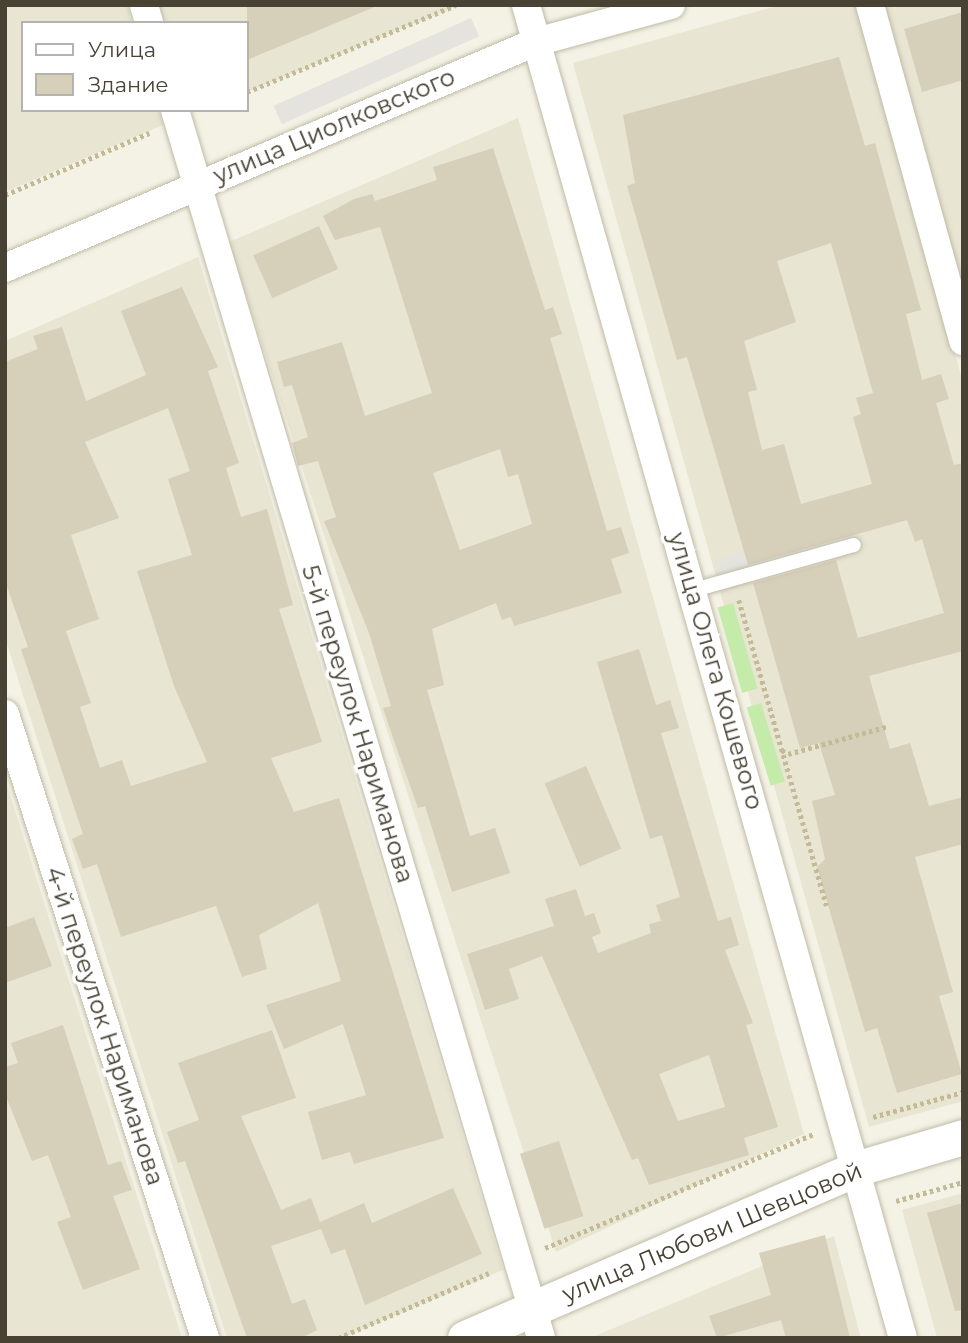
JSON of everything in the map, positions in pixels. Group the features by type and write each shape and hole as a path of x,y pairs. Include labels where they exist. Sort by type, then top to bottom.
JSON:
{"street":[{"name":"улица Олега Кошевого","path":"526,5 694,590 903,1338"},
{"name":"улица Циолковского","path":"5,268 197,184 536,42 671,5"},
{"path":"870,5 963,341"},
{"name":"5-й переулок Нариманова","path":"177,116 536,1323"},
{"name":"4-й переулок Нариманова","path":"5,714 205,1338"},
{"name":"улица Любови Шевцовой","path":"465,1338 536,1323 855,1169 963,1137"}],"lane":[{"path":"694,590 854,545"}],"path":[{"path":"248,92 456,5"},
{"path":"5,195 177,116"},
{"path":"733,579 827,906"},
{"path":"782,750 788,754 889,726"},
{"path":"338,1338 802,1137 963,1092"},
{"path":"867,1210 963,1182"}],"shaded area":[{"path":"5,5 127,5 131,21 21,21 21,112 160,112 163,125 5,192"},
{"path":"155,5 460,5 248,92 248,21 157,21"},
{"path":"780,5 858,5 963,383 963,1101 869,1127 573,63"},
{"path":"879,5 963,5 963,286"},
{"path":"471,18 479,36 282,124 274,106"},
{"path":"518,118 804,1134 556,1252 229,242"},
{"path":"198,257 503,1270 342,1338 227,1338 5,638 5,341"},
{"path":"851,521 857,542 721,581 715,560"},
{"path":"5,779 182,1338 5,1338"},
{"path":"963,1193 963,1338 937,1338 902,1210"},
{"path":"834,1236 861,1338 590,1338"}],"green space":[{"path":"733,603 758,689 742,693 718,607"},
{"path":"761,703 785,781 771,786 747,707"}],"building":[{"path":"247,5 377,6 248,60"},
{"path":"963,12 963,80 922,92 904,29"},
{"path":"839,57 865,146 875,143 921,310 906,314 922,380 941,374 949,399 936,403 954,465 963,463 963,651 869,676 890,749 910,743 929,806 963,797 963,844 915,857 953,992 939,996 962,1074 897,1093 877,1028 865,1032 817,867 825,859 812,801 835,795 819,743 800,748 753,583 836,560 858,638 944,613 922,539 915,542 907,520 748,565 687,357 677,360 627,186 635,183 623,115","holes":["831,243 873,393 856,398 861,414 853,417 872,484 801,504 784,444 762,450 748,392 757,390 744,341 796,322 777,261"]},
{"path":"493,148 545,310 553,307 562,334 550,338 607,531 621,527 629,553 611,559 622,593 514,626 511,617 502,620 496,603 432,629 444,685 427,690 470,836 495,828 510,873 452,892 425,806 418,808 383,708 391,706 369,633 324,521 336,517 318,461 298,466 292,443 308,437 292,385 284,387 277,362 342,342 365,416 432,393 380,227 335,240 323,216 354,199 372,194 375,201 437,180 433,167","holes":["500,449 508,477 518,474 532,524 460,550 433,473"]},
{"path":"319,226 338,269 272,298 253,255"},
{"path":"182,287 218,367 208,371 239,463 226,468 241,517 267,509 293,605 279,609 322,742 271,758 294,812 339,798 444,1138 354,1164 350,1152 322,1160 308,1112 366,1095 343,1024 284,1049 266,1005 341,981 318,903 259,935 267,969 242,977 216,906 121,937 97,864 83,869 72,839 83,834 21,649 28,647 5,581 5,362 38,349 33,336 62,327 86,401 146,375 121,311","holes":["168,408 190,471 168,479 192,555 137,571 174,686 207,762 131,786 122,760 100,768 80,707 91,703 66,631 99,619 71,535 119,518 85,442"]},
{"path":"639,649 656,705 670,700 679,728 661,733 718,921 731,917 739,945 725,950 753,1023 746,1025 778,1127 744,1138 749,1155 649,1185 638,1158 632,1160 542,956 509,969 519,999 485,1010 467,954 554,926 545,899 576,889 585,916 594,913 601,933 592,937 598,953 651,933 649,924 661,921 656,905 680,897 662,835 650,839 597,662","holes":["709,1055 725,1107 678,1121 659,1074"]},
{"path":"586,766 621,849 580,866 545,784"},
{"path":"34,917 52,966 5,983 5,928"},
{"path":"63,1025 108,1165 121,1161 132,1190 113,1196 140,1269 83,1290 57,1222 71,1217 48,1155 32,1161 5,1094 5,1067 18,1063 11,1043"},
{"path":"272,1030 296,1098 241,1116 281,1210 311,1198 320,1222 364,1203 372,1223 453,1188 482,1254 365,1305 345,1249 331,1254 321,1229 271,1246 292,1304 305,1299 317,1330 301,1338 247,1338 185,1161 178,1163 167,1132 199,1120 178,1063"},
{"path":"559,1141 583,1216 544,1229 520,1154"},
{"path":"963,1203 963,1310 955,1311 927,1213"},
{"path":"825,1235 850,1338 786,1338 781,1320 717,1338 709,1316 771,1295 759,1253"}]}
